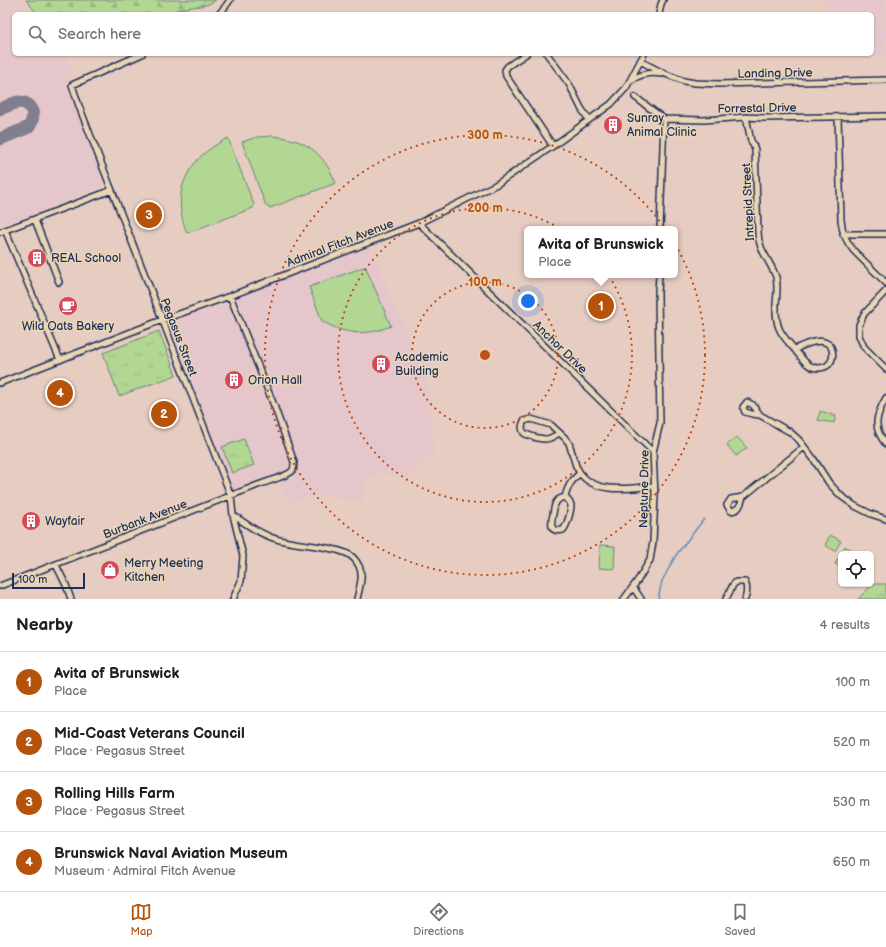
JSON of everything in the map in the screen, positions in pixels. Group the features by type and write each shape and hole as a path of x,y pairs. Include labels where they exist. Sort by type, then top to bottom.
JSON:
{"street":[{"path":"220,12 226,7 230,0"},
{"path":"659,12 661,1"},
{"name":"Pegasus Street","path":"137,56 72,85 231,496 233,515 244,556 241,582 233,599"},
{"path":"523,56 508,66 505,70 506,76 553,146"},
{"path":"548,56 569,84 589,120"},
{"name":"Admiral Fitch Avenue","path":"0,383 419,223 497,184 611,104 626,88 643,56"},
{"name":"Landing Drive","path":"640,61 666,74 695,83 706,84 886,80"},
{"name":"Landing Drive","path":"629,82 644,74 666,74"},
{"path":"635,97 664,119 660,226"},
{"name":"Forrestal Drive","path":"664,119 704,120 746,117 886,116"},
{"name":"Intrepid Street","path":"746,117 751,140 755,150 758,232 760,245 776,278 777,324 784,336 805,362 810,366 815,368 827,366 831,362 833,356 829,345 824,342 805,344 795,349"},
{"path":"838,117 840,220 843,234 854,251 886,283"},
{"path":"60,360 3,231 112,190"},
{"path":"35,220 59,282"},
{"name":"Anchor Drive","path":"419,223 653,452"},
{"path":"843,234 886,234"},
{"name":"Neptune Drive","path":"624,599 650,560 653,542 653,452 660,423 659,278"},
{"path":"886,291 864,314 859,324 859,336 864,347 886,369"},
{"name":"Burbank Avenue","path":"0,586 290,473 293,470 294,462 275,408 230,296"},
{"path":"886,398 879,412 877,423 879,434 886,444"},
{"path":"760,415 790,432 814,458 829,482 841,496 855,506 886,519"},
{"path":"559,433 547,439 532,436 524,433 522,425 524,421 530,419 551,425 559,433 569,443 576,466 583,477 590,483 600,487 611,488 654,486"},
{"path":"743,497 804,446"},
{"path":"565,497 567,489 572,481 580,473"},
{"path":"565,497 571,506 566,526 563,530 557,531 551,524 555,502 565,497"},
{"path":"233,515 252,528 272,538 330,549 346,553 354,558 361,572 358,599"},
{"path":"56,565 71,599"},
{"path":"726,599 736,582 744,582 748,587 745,599"},
{"path":"633,587 641,599"}],"shaded area":[{"path":"0,0 23,0 26,12 12,12 12,56 67,56 73,74 65,78 106,185 0,226"},
{"path":"821,0 886,0 886,58 878,56 874,53 874,12 833,12"},
{"path":"370,245 428,385 434,454 405,478 377,472 365,479 361,502 327,495 316,495 308,496 294,502 286,498 281,481 297,474 300,466 235,300 237,296"},
{"path":"225,302 230,305 291,464 285,472 236,491 232,489 172,337 177,320"}],"green space":[{"path":"26,0 216,0 205,5 180,9 172,12 36,12"},
{"path":"272,136 294,140 312,149 325,163 336,183 270,208 266,206 242,142 257,137"},
{"path":"228,138 254,205 253,208 187,233 182,219 180,204 184,181 199,158 214,146"},
{"path":"364,267 366,268 391,326 364,333 339,329 322,321 309,287"},
{"path":"159,331 176,375 119,396 103,353"},
{"path":"820,411 836,416 834,423 818,420"},
{"path":"737,437 747,448 736,456 727,445"},
{"path":"244,439 254,465 232,473 222,447"},
{"path":"830,535 841,541 835,551 825,545"},
{"path":"600,545 615,546 614,569 599,568"},
{"path":"845,546 853,551 842,551"},
{"path":"838,559 838,566 835,564"},
{"path":"874,584 886,584 886,599 858,599 870,587 874,587"}],"waterway":[{"path":"658,599 662,581 676,555 704,519"}],"taxiway":[{"path":"0,109 19,102 27,104 32,110 33,114 29,127 0,139"}],"place":[{"name":"Sunray Animal Clinic","path":"613,125"},
{"name":"Rolling Hills Farm","path":"149,215"},
{"name":"REAL School","path":"37,258"},
{"name":"Wild Oats Bakery","path":"68,306"},
{"name":"Avita of Brunswick","path":"601,306"},
{"name":"Academic Building","path":"381,364"},
{"name":"Orion Hall","path":"234,380"},
{"name":"Brunswick Naval Aviation Museum","path":"60,393"},
{"name":"Mid-Coast Veterans Council","path":"164,414"},
{"name":"Wayfair","path":"31,521"},
{"name":"Merry Meeting Kitchen","path":"110,570"}]}
